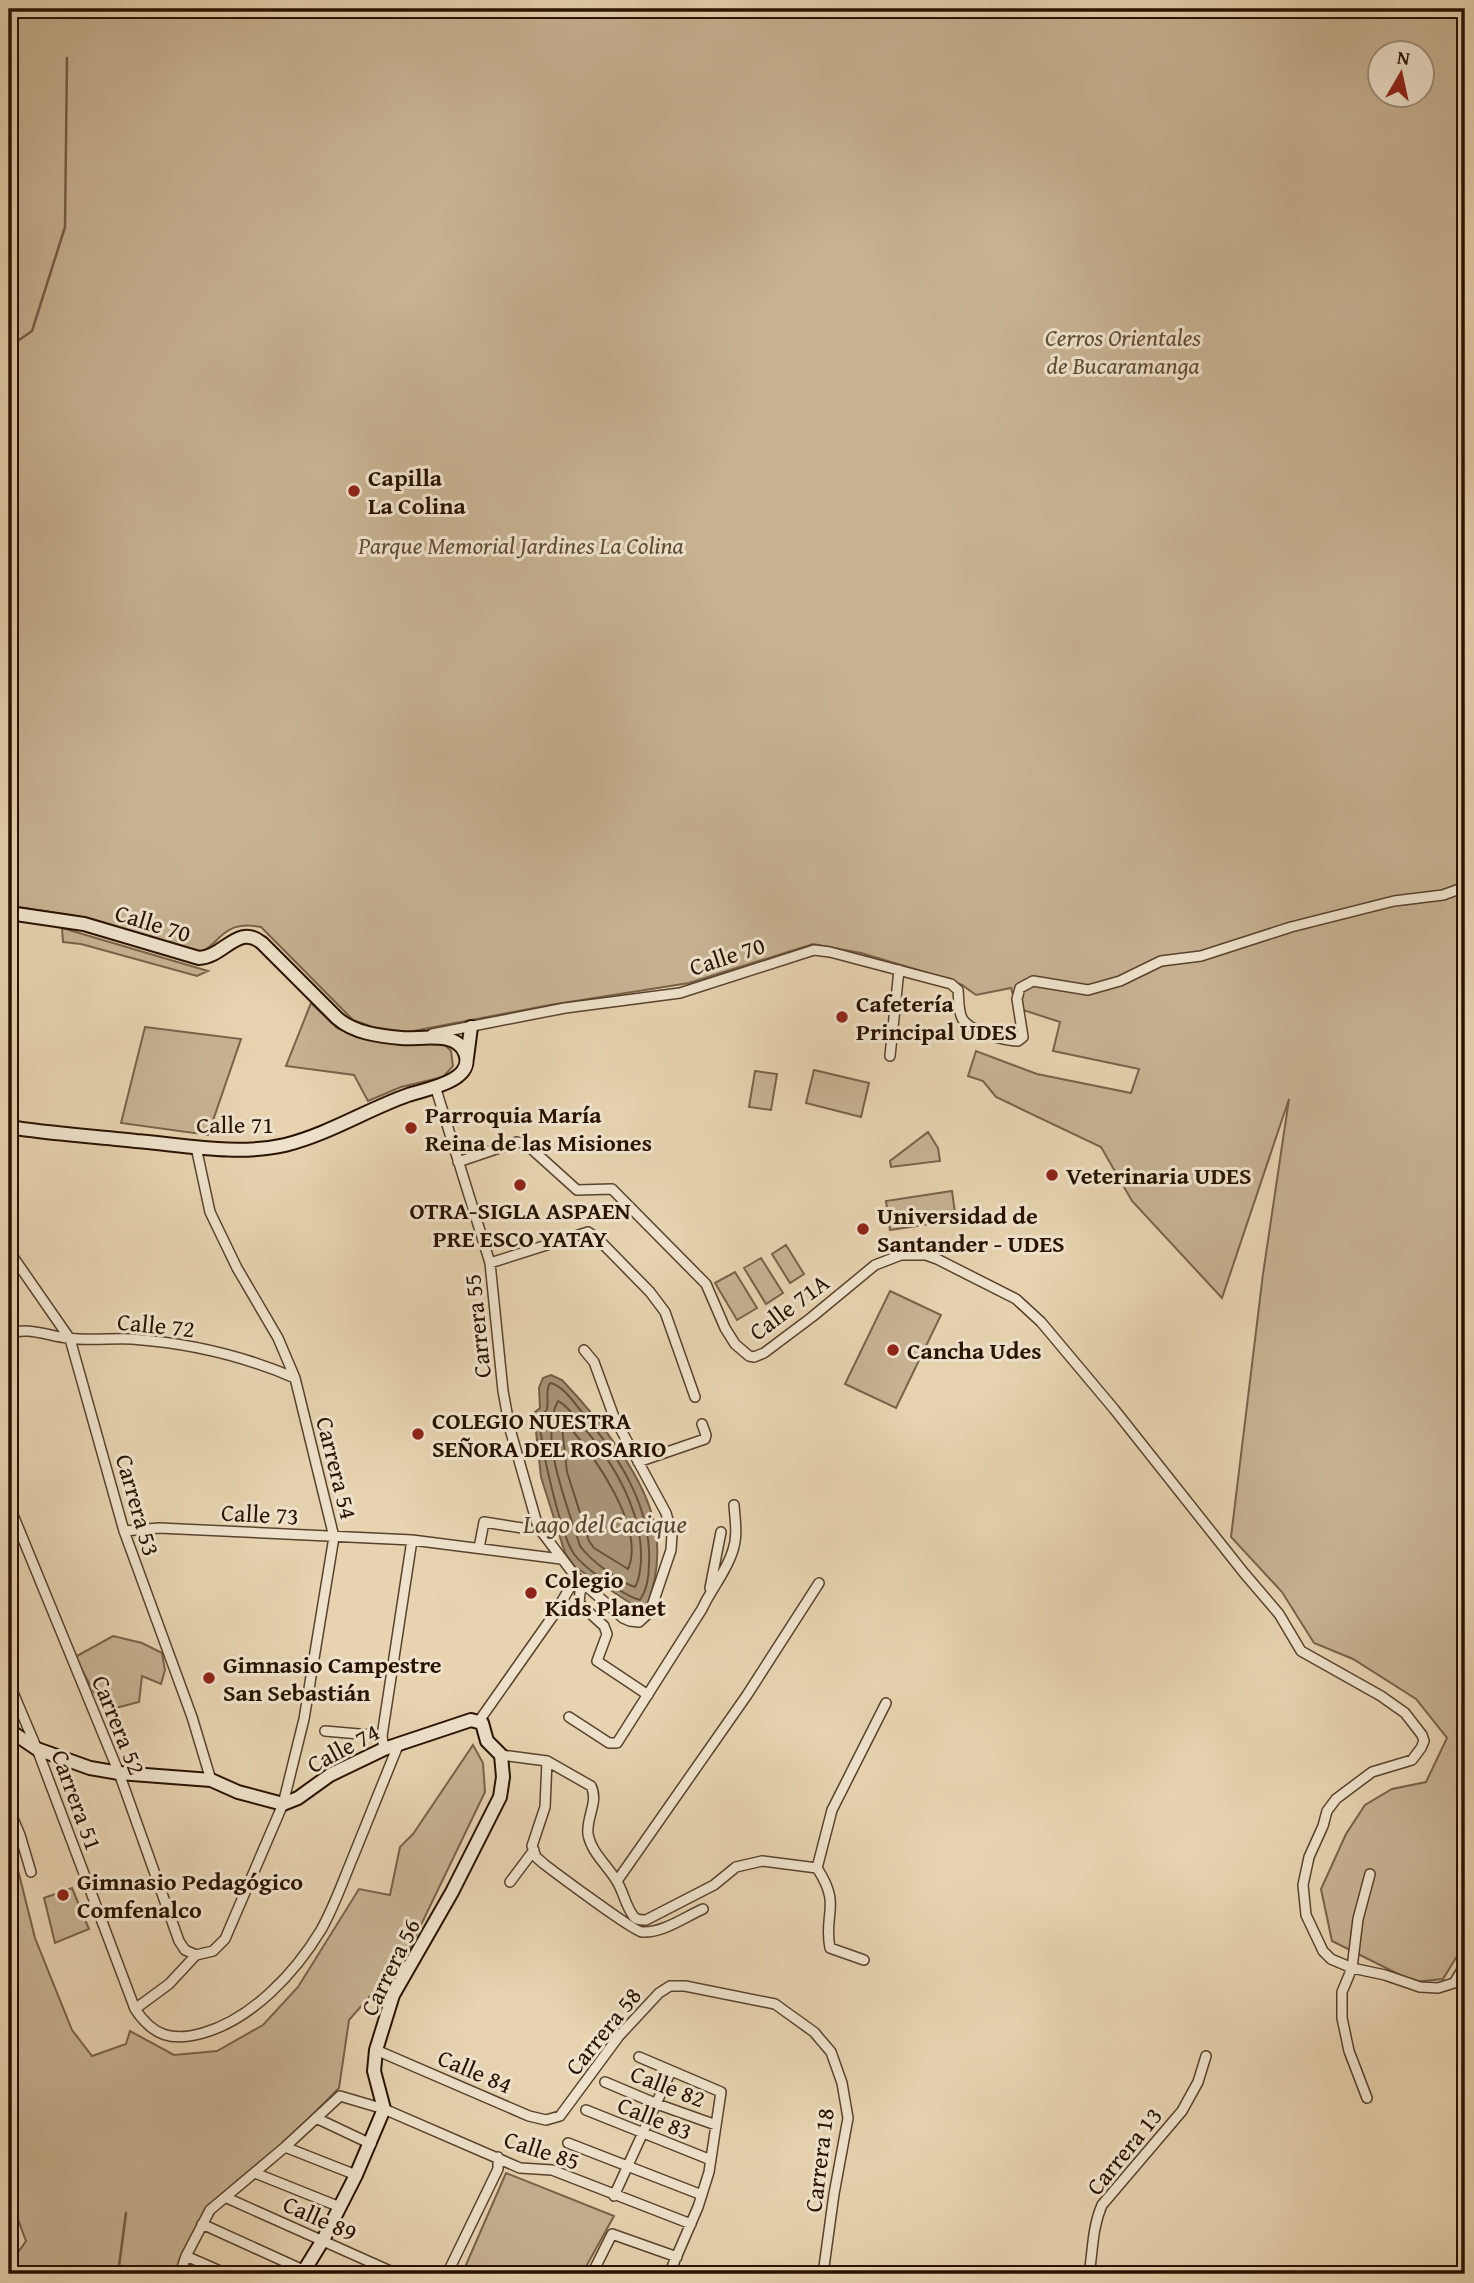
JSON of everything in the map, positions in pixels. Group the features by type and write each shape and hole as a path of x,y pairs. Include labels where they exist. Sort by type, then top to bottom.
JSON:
{"street":[{"name":"Calle 70","path":"410,1039 565,1008 680,993 814,950 955,986 962,1017 974,1028 1002,1039 1022,1040 1017,999 1020,988 1032,981 1088,990 1120,981 1161,961 1201,956 1291,927 1394,901 1443,895 1465,887"},
{"name":"Calle 70","path":"9,914 84,924 199,958 215,954 237,938 250,936 262,943 342,1023 364,1032 410,1039 439,1038"},
{"path":"890,1056 900,970"},
{"path":"450,1081 464,1069 471,1027"},
{"path":"439,1038 459,1044 466,1056 466,1062"},
{"path":"439,1038 453,1045 457,1051 458,1069 450,1081"},
{"name":"Calle 71","path":"9,1127 249,1150 290,1143 336,1128 393,1101 450,1081"},
{"name":"Carrera 55","path":"435,1086 490,1263 500,1370 510,1429 538,1527 576,1577 630,1621 639,1622 650,1612 671,1550 672,1534 666,1513 638,1462"},
{"name":"Calle 71A","path":"458,1162 517,1142 526,1144 578,1190 612,1189 706,1284 725,1328 735,1344 748,1356 764,1353 875,1265 901,1255 926,1255 937,1259 1016,1299 1041,1322 1114,1409 1279,1614 1301,1651 1381,1696 1405,1713 1422,1735 1424,1741 1412,1760 1372,1772 1336,1799 1327,1811 1324,1826 1309,1857 1303,1885 1306,1915 1323,1951 1331,1959 1352,1968"},
{"name":"Carrera 54","path":"135,2009 169,1984 197,1955 213,1951 225,1939 283,1804 304,1719 334,1537 295,1378 278,1338 237,1268 210,1212 196,1147"},
{"path":"490,1263 588,1232 650,1292 665,1312 695,1397"},
{"name":"Carrera 53","path":"9,1251 69,1339 124,1531 192,1717 211,1780"},
{"name":"Calle 72","path":"9,1334 23,1331 69,1339 130,1339 178,1344 263,1364 295,1378"},
{"path":"584,1350 594,1362 614,1417 638,1462 705,1439 702,1424"},
{"name":"Carrera 52","path":"9,1505 119,1773 179,1941 186,1950 197,1955"},
{"path":"569,1717 613,1744 617,1743 728,1563 736,1534 734,1505"},
{"path":"479,1548 484,1522 522,1528"},
{"name":"Calle 73","path":"124,1531 159,1528 412,1540 561,1559"},
{"path":"709,1593 721,1532"},
{"path":"325,1731 383,1743 412,1540"},
{"path":"576,1577 555,1613 479,1721 491,1746 501,1755 547,1761 591,1786 594,1802 588,1836 617,1881 632,1916 638,1920 646,1920 714,1885 736,1867 762,1861 817,1868"},
{"path":"617,1881 747,1695 819,1583"},
{"path":"588,1588 578,1599 583,1608 606,1629 606,1640 597,1658 599,1663 648,1695"},
{"name":"Carrera 51","path":"9,1683 37,1749 135,2009"},
{"path":"864,1960 830,1948 831,1897 817,1868 832,1810 886,1703"},
{"name":"Calle 74","path":"283,1804 298,1798 383,1743 399,1742 471,1720 479,1721"},
{"path":"9,1730 37,1749 64,1760 119,1773 211,1780 238,1792 283,1804"},
{"path":"135,2009 144,2022 162,2035 192,2036 223,2028 265,1999 321,1929 341,1887 399,1742"},
{"name":"Carrera 56","path":"384,2109 374,2071 376,2050 393,1995 496,1808 503,1777 501,1755"},
{"path":"510,1882 534,1850 536,1831 545,1807 547,1761"},
{"path":"9,1809 31,1872"},
{"path":"534,1850 544,1864 634,1930 643,1932 666,1927 703,1909"},
{"path":"1367,2098 1349,2051 1342,2018 1342,1992 1352,1968 1359,1919 1370,1874"},
{"path":"1352,1968 1385,1975 1420,1987 1438,1988 1454,1983 1465,1965"},
{"name":"Carrera 58","path":"560,2116 619,2036 659,1993 670,1986 685,1986 767,2001"},
{"name":"Carrera 18","path":"767,2001 785,2010 814,2032 831,2052 839,2069 846,2098 847,2129 834,2194 823,2274"},
{"name":"Calle 84","path":"376,2050 529,2116 546,2120 560,2116"},
{"name":"Carrera 13","path":"1089,2274 1094,2246 1093,2224 1101,2206 1182,2111 1198,2082 1206,2056"},
{"path":"639,2057 721,2092 702,2195 669,2274"},
{"path":"614,2196 671,2071"},
{"name":"Calle 82","path":"605,2081 657,2104 716,2125"},
{"name":"Calle 85","path":"316,2118 343,2096 384,2109 525,2169 552,2170 691,2224"},
{"path":"202,2224 306,2273 371,2144 384,2109"},
{"name":"Calle 83","path":"586,2110 710,2160"},
{"path":"180,2274 186,2256 210,2210 316,2118 371,2144"},
{"path":"569,2143 702,2195"},
{"path":"285,2147 356,2175"},
{"path":"447,2274 498,2169 498,2157"},
{"path":"255,2173 340,2207"},
{"name":"Calle 89","path":"227,2198 397,2274"},
{"path":"592,2274 612,2234 677,2257"},
{"path":"186,2256 227,2274"}],"green space":[{"path":"9,9 1465,9 1465,1943 1443,1979 1414,1982 1332,1941 1321,1889 1346,1834 1365,1805 1392,1789 1426,1782 1447,1738 1416,1699 1353,1659 1314,1643 1282,1592 1231,1537 1263,1274 1289,1099 1222,1298 1132,1201 1101,1147 996,1097 983,1081 968,1076 976,1051 1037,1074 1131,1093 1139,1069 1053,1051 1060,1022 1017,1008 1011,988 976,995 962,985 938,976 861,953 813,944 689,983 550,1005 408,1032 373,1027 353,1020 261,927 235,927 209,947 194,952 157,943 95,920 9,905"},
{"path":"62,928 208,971 197,976 81,944 63,942"},
{"path":"311,1003 337,1028 355,1036 403,1045 445,1045 451,1051 453,1066 443,1077 401,1087 368,1101 354,1075 286,1066"},
{"path":"145,1027 241,1039 208,1135 121,1123"},
{"path":"814,1070 869,1083 861,1117 806,1103"},
{"path":"755,1071 777,1074 771,1110 749,1107"},
{"path":"928,1132 938,1148 940,1161 891,1167 890,1161"},
{"path":"952,1191 956,1220 890,1230 886,1201"},
{"path":"786,1245 804,1274 790,1283 772,1254"},
{"path":"761,1258 783,1293 766,1304 744,1268"},
{"path":"735,1272 757,1308 737,1320 715,1283"},
{"name":"Cancha Udes","path":"890,1291 941,1315 896,1408 845,1384"},
{"path":"113,1636 142,1643 162,1653 165,1670 161,1684 142,1676 139,1702 104,1711 75,1657"},
{"path":"473,1745 483,1763 485,1792 407,1954 349,2020 339,2088 227,2198 192,2237 181,2274 9,2274 9,2265 26,2241 9,2195 9,1834 35,1938 72,2030 92,2056 126,2044 130,2031 174,2055 217,2051 263,2025 298,1987 359,1889 390,1895 400,1847 413,1834"},
{"path":"72,1888 89,1929 55,1943 44,1898"},
{"path":"506,2173 614,2216 582,2274 462,2274"}],"water":[{"name":"Lago del Cacique","path":"551,1375 562,1380 606,1431 644,1493 652,1514 657,1553 652,1590 646,1608 641,1610 575,1567 565,1553 541,1477 534,1413 540,1408 539,1388 543,1378"}],"waterway":[{"path":"9,347 32,331 65,227 67,58"},
{"path":"118,2274 126,2213"}],"place":[{"name":"Capilla La Colina","path":"354,491"},
{"name":"Cafetería Principal UDES","path":"842,1017"},
{"name":"Parroquia María Reina de las Misiones","path":"411,1128"},
{"name":"Veterinaria UDES","path":"1052,1175"},
{"name":"OTRA-SIGLA ASPAEN PRE ESCO YATAY","path":"520,1185"},
{"name":"Universidad de Santander - UDES","path":"863,1229"},
{"name":"Cancha Udes","path":"893,1350"},
{"name":"COLEGIO NUESTRA SEÑORA DEL ROSARIO","path":"418,1434"},
{"name":"Colegio Kids Planet","path":"531,1593"},
{"name":"Gimnasio Campestre San Sebastián","path":"209,1678"},
{"name":"Gimnasio Pedagógico Comfenalco","path":"63,1895"}],"park label":[{"name":"Cerros Orientales de Bucaramanga","path":"1123,351"},
{"name":"Parque Memorial Jardines La Colina","path":"521,545"}]}
